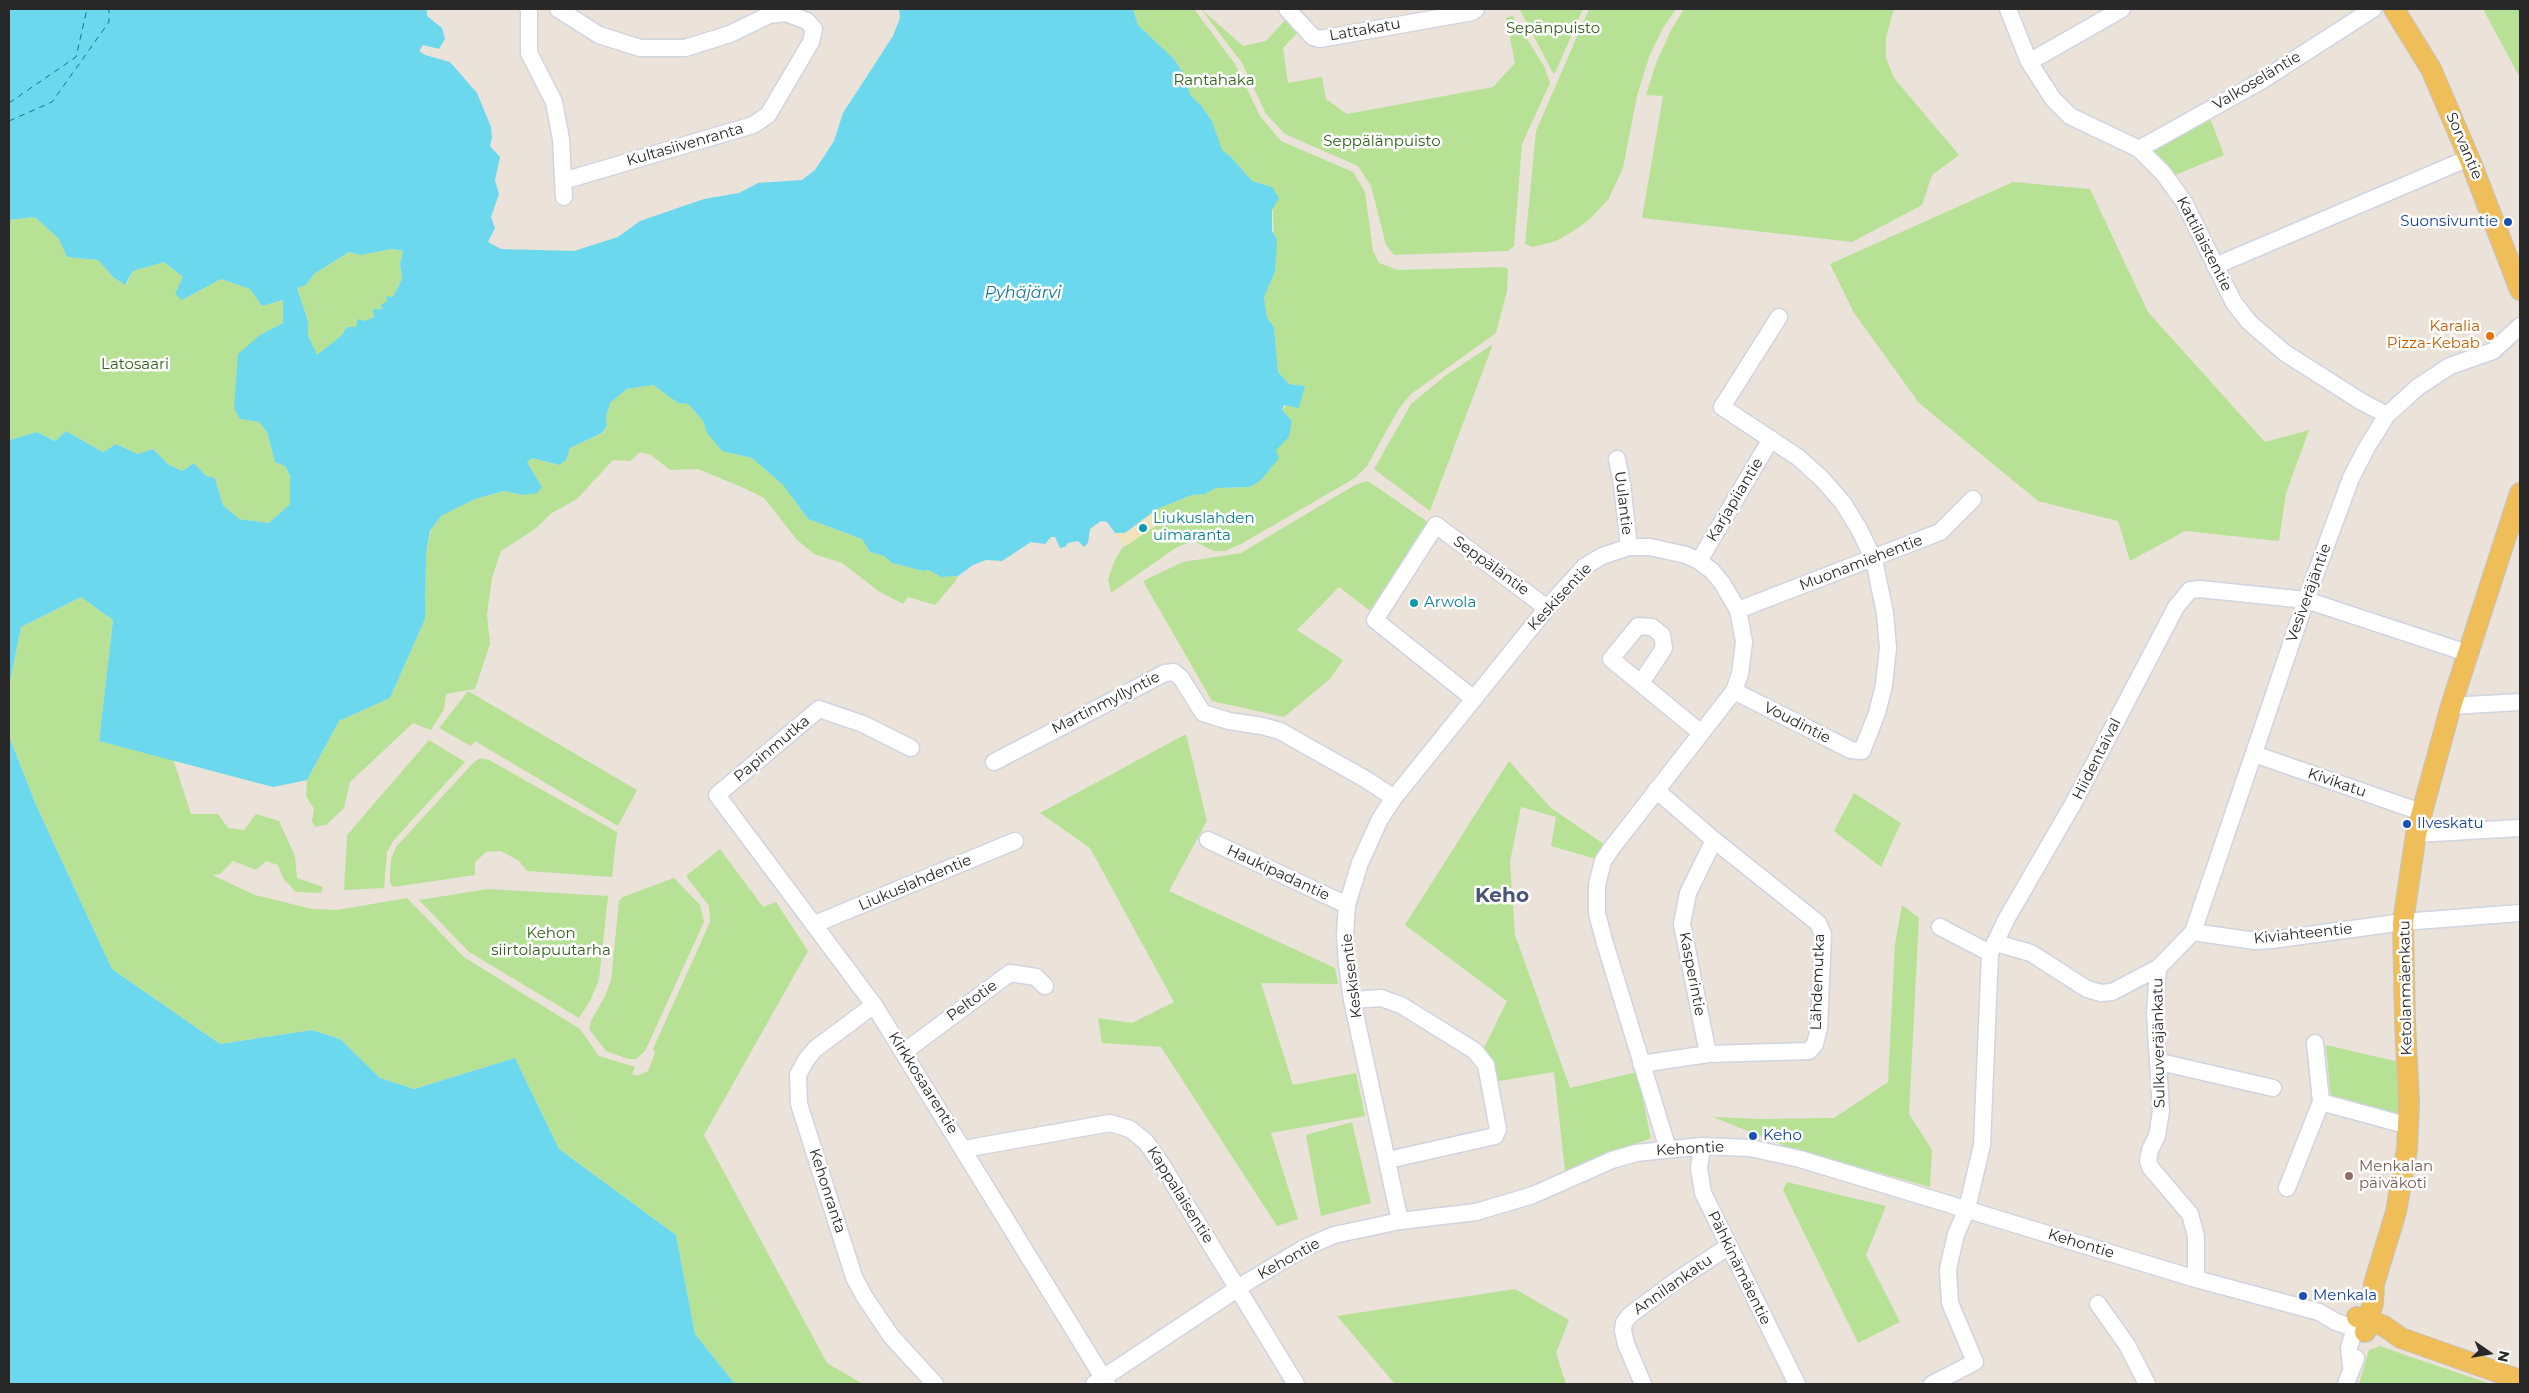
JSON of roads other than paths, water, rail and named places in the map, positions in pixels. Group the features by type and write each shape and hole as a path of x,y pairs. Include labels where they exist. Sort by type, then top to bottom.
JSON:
{"main road":[{"name":"Sorvantie","path":"2394,9 2431,69 2469,158 2520,290"},
{"name":"Ketolanmäenkatu","path":"2361,1325 2373,1303 2374,1284 2396,1212 2405,1166 2409,1126 2404,922 2416,834 2451,706 2520,493"},
{"name":"Kehontie","path":"2361,1325 2384,1326 2401,1338 2520,1380"}],"street":[{"name":"Kultasiivenranta","path":"529,9 529,53 554,102 561,139 564,189 752,125 768,115 811,42 814,29 807,21 786,13 769,15 730,34 684,48 640,48 599,35 558,9"},
{"name":"Lattakatu","path":"1287,9 1313,37 1320,39 1400,16 1472,12 1476,9"},
{"name":"Kattilaistentie","path":"2008,9 2029,62 2053,100 2070,116 2139,149 2162,173 2184,202 2234,303 2265,338 2284,353 2362,402 2387,415"},
{"path":"2029,62 2122,9"},
{"name":"Valkoseläntie","path":"2139,149 2261,80 2373,9"},
{"path":"2216,266 2469,158"},
{"path":"1779,317 1722,407 1799,458 1823,480 1838,497 1859,529 1874,560"},
{"name":"Vesiveräjäntie","path":"2193,932 2306,600 2351,478 2387,415 2418,387 2450,366 2494,351 2520,326"},
{"name":"Karjapiiantie","path":"1699,561 1771,439"},
{"name":"Uulantie","path":"1617,459 1622,484 1629,547"},
{"name":"Muonamiehentie","path":"1738,610 1874,560 1940,532 1974,499"},
{"name":"Seppäläntie","path":"1474,698 1375,620 1436,525 1547,608"},
{"name":"Keskisentie","path":"1400,1221 1352,1000 1345,935 1352,884 1368,842 1394,798 1547,608 1584,567 1602,556 1629,547 1672,551 1699,561 1722,583 1738,610 1744,642 1740,674 1734,691 1603,861 1598,875 1595,899 1604,940 1668,1149"},
{"name":"Voudintie","path":"1734,691 1851,750 1862,751 1877,713 1888,648 1885,613 1874,560"},
{"name":"Hiidentaival","path":"1932,1384 1975,1362 1950,1303 1948,1282 1950,1256 1956,1234 1967,1209 1982,1145 1993,948 2007,918 2073,804 2176,607 2190,590 2210,589 2306,600 2467,654"},
{"name":"Martinmyllyntie","path":"994,762 1165,673 1174,672 1181,678 1204,713 1229,721 1280,731 1367,780 1394,798"},
{"path":"1641,683 1701,733"},
{"path":"2451,706 2520,702"},
{"name":"Papinmutka","path":"717,795 819,710 863,724 911,748"},
{"name":"Kivikatu","path":"2254,754 2421,812"},
{"name":"Lähdemutka","path":"1641,1064 1708,1054 1809,1051 1815,1044 1819,1028 1823,934 1818,923 1803,909 1714,840 1656,790"},
{"name":"Kirkkosaarentie","path":"717,795 786,890 815,924 874,1005 964,1149 1101,1382"},
{"path":"2416,834 2520,828"},
{"name":"Haukipadantie","path":"1208,840 1348,906"},
{"name":"Kasperintie","path":"1708,1054 1682,924 1688,893 1714,840"},
{"name":"Liukuslahdentie","path":"815,924 1015,841"},
{"name":"Kiviahteentie","path":"2193,932 2264,940 2404,922 2520,913"},
{"path":"1940,927 1993,948 2031,953 2087,989 2101,992 2112,992 2158,968 2193,932"},
{"name":"Sulkuveräjänkatu","path":"2158,968 2156,1014 2160,1062 2161,1111 2157,1136 2150,1150 2148,1161 2150,1167 2190,1214 2196,1236 2196,1279"},
{"name":"Peltotie","path":"904,1052 1010,974 1036,978 1045,986"},
{"path":"1352,1000 1381,998 1401,1006 1475,1050 1486,1065 1498,1129 1495,1136 1388,1160"},
{"name":"Kehonranta","path":"874,1005 815,1048 798,1075 799,1104 854,1277 891,1336 935,1384"},
{"path":"2287,1188 2321,1102 2316,1043"},
{"path":"2160,1062 2273,1088"},
{"path":"2321,1102 2409,1126"},
{"name":"Kappalaisentie","path":"964,1149 1110,1123 1130,1129 1146,1142 1162,1165 1296,1384"},
{"name":"Kehontie","path":"1101,1382 1238,1289 1304,1248 1334,1235 1400,1221 1476,1212 1532,1195 1612,1160 1636,1153 1702,1146 1736,1147 1776,1153 2196,1279 2319,1312 2339,1311 2361,1325"},
{"name":"Pähkinämäentie","path":"1702,1146 1699,1168 1703,1192 1797,1384"},
{"name":"Annilankatu","path":"1643,1384 1626,1344 1623,1331 1624,1323 1630,1316 1673,1283 1728,1246"},
{"path":"2098,1304 2126,1345 2147,1384"},
{"name":"Ketolanmäenkatu","path":"2348,1376 2360,1351 2361,1325"}],"water":[{"name":"Pyhäjärvi","path":"9,9 431,9 427,10 427,16 442,28 445,39 439,49 423,45 419,51 425,55 450,62 477,93 491,127 492,138 490,146 500,157 495,180 499,194 491,217 495,228 488,242 501,249 574,251 618,237 640,221 704,199 739,193 758,183 802,180 815,170 834,141 843,113 893,36 900,18 899,9 1133,9 1138,25 1174,59 1186,77 1190,95 1201,105 1212,121 1222,150 1231,157 1252,181 1272,187 1279,198 1272,210 1272,231 1277,239 1275,272 1264,297 1267,318 1274,327 1278,372 1289,384 1305,386 1299,408 1284,405 1282,410 1292,421 1289,437 1276,450 1279,458 1261,480 1250,487 1216,488 1205,494 1192,495 1157,509 1125,533 1115,533 1107,522 1101,521 1090,529 1088,543 1084,547 1078,541 1068,543 1065,547 1060,548 1055,537 1051,537 1045,544 1031,542 1002,561 986,560 973,565 958,576 941,577 929,570 923,571 892,563 884,556 870,552 862,539 808,519 783,485 752,458 722,451 707,433 703,421 688,404 678,403 653,385 627,389 610,403 606,417 607,426 602,433 570,448 566,460 559,465 532,458 527,462 542,487 537,493 523,495 504,491 475,499 441,516 430,531 426,554 425,619 390,698 339,721 307,780 273,787 99,741 113,620 81,597 21,627 9,687 9,440 37,432 55,441 66,431 103,452 116,444 138,454 153,449 168,464 182,471 194,463 206,476 215,478 223,505 239,519 269,523 290,504 290,476 285,466 275,462 267,432 259,422 240,419 234,408 238,354 260,335 283,323 283,300 262,306 250,289 221,279 182,300 175,294 183,277 164,262 133,271 125,285 113,277 98,260 67,257 59,239 35,217 9,220","holes":["392,249 403,251 400,264 402,279 393,297 386,296 387,301 381,305 383,309 373,309 374,317 365,321 358,319 356,327 347,327 341,336 317,355 308,335 308,321 297,288 306,285 314,274 349,252 361,255"]},
{"path":"9,736 36,805 112,969 220,1044 312,1030 340,1039 380,1078 414,1089 515,1058 559,1149 676,1235 695,1334 735,1384 9,1384"}],"place":[{"name":"Suonsivuntie","path":"2508,222"},
{"name":"Karalia Pizza-Kebab","path":"2490,336"},
{"name":"Liukuslahden uimaranta","path":"1143,528"},
{"name":"Arwola","path":"1414,603"},
{"name":"Ilveskatu","path":"2407,824"},
{"name":"Keho","path":"1753,1136"},
{"name":"Menkalan päiväkoti","path":"2349,1176"},
{"name":"Menkala","path":"2303,1296"}],"district":[{"name":"Keho","path":"1502,896"}],"park label":[{"name":"Sepänpuisto","path":"1553,29"},
{"name":"Rantahaka","path":"1214,81"},
{"name":"Seppälänpuisto","path":"1382,142"},
{"name":"Latosaari","path":"135,365"},
{"name":"Kehon siirtolapuutarha","path":"551,942"}]}
